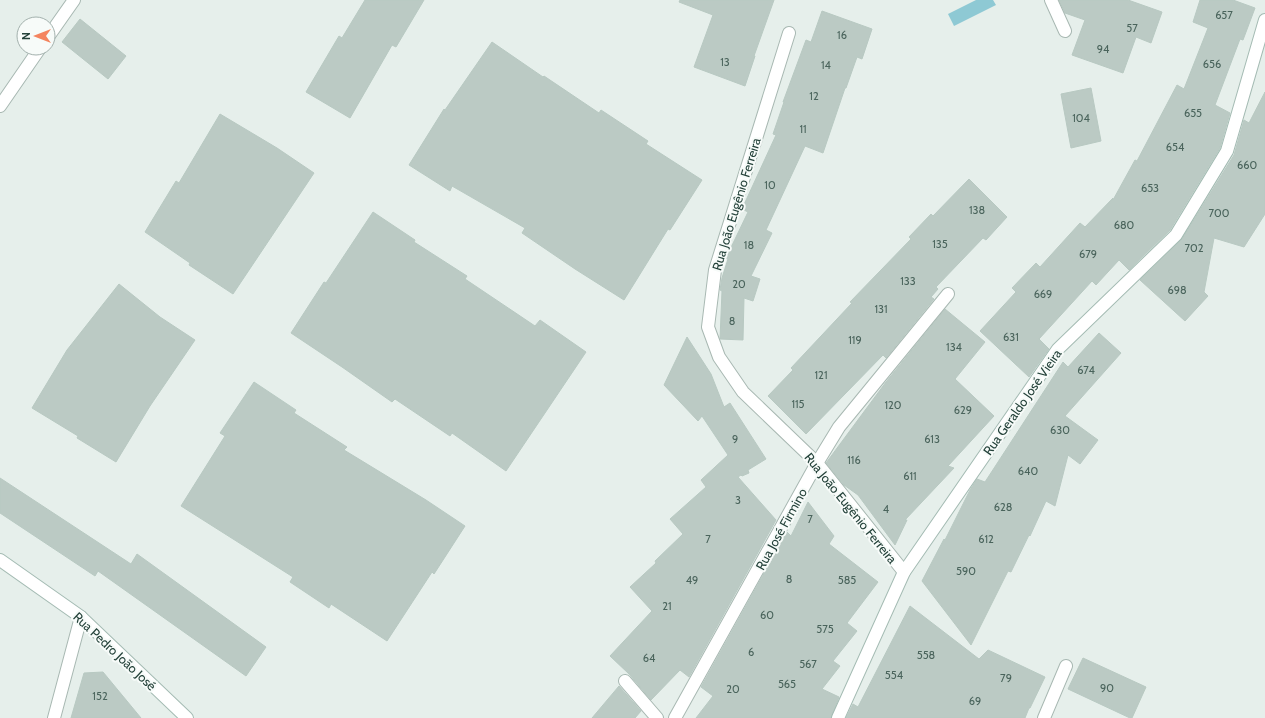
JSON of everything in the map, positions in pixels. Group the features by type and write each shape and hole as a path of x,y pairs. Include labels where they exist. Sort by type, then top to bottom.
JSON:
{"street":[{"path":"56,26 74,0"},
{"path":"1051,0 1065,31"},
{"name":"Rua Geraldo José Vieira","path":"838,718 904,572 1058,349 1176,235 1228,151 1265,20"},
{"name":"Rua João Eugênio Ferreira","path":"789,33 715,270 708,327 719,357 743,392 817,463 904,572"},
{"path":"0,106 34,56"},
{"name":"Rua José Firmino","path":"675,718 817,463 839,427 948,294"},
{"name":"Rua Pedro João José","path":"0,560 81,617 187,718"},
{"path":"54,718 81,617"},
{"path":"1044,718 1066,666"},
{"path":"625,681 657,718"}],"water":[{"path":"976,0 993,0 996,5 954,26 948,14"}],"building":[{"path":"365,0 424,0 396,47 392,45 350,118 306,92 339,36 342,38"},
{"path":"680,0 774,0 745,86 694,67 713,15 679,2"},
{"path":"1059,0 1128,0 1162,12 1151,43 1136,37 1123,73 1072,55 1085,20 1065,13"},
{"path":"1200,0 1233,0 1255,8 1243,40 1240,39 1215,105 1230,113 1220,148 1170,230 1129,270 1119,260 1096,285 1092,281 1039,339 1049,349 1029,377 980,331 1016,292 1012,288 1036,263 1040,267 1080,223 1085,227 1113,198 1113,200 1135,160 1137,161 1177,85 1184,89 1208,28 1193,22"},
{"path":"822,11 872,29 862,59 857,57 823,153 805,146 766,230 772,233 751,276 760,279 753,301 744,298 743,340 720,339 722,291 720,290 728,259 726,258 748,212 742,209 776,135 773,134 783,102 806,40 811,42"},
{"path":"80,19 126,56 108,79 62,42"},
{"path":"492,42 599,113 601,110 648,141 646,144 702,180 670,230 668,229 624,300 522,233 525,228 452,186 450,191 409,165 444,109 445,110"},
{"path":"1091,88 1101,141 1071,148 1061,94"},
{"path":"1265,92 1265,214 1244,247 1214,238 1204,292 1208,296 1185,321 1140,280 1182,239 1234,155 1244,120 1249,123"},
{"path":"220,114 277,148 314,173 233,294 189,265 190,263 145,232 176,181 179,183"},
{"path":"969,179 1007,217 986,240 983,238 936,287 938,289 931,297 934,299 886,358 883,355 806,434 768,396 793,370 791,368 852,303 850,302 911,239 909,237 931,214 933,216"},
{"path":"373,212 415,240 414,242 467,276 465,279 535,326 540,320 586,352 506,471 452,433 450,436 395,399 392,402 291,333 324,282 326,283"},
{"path":"119,284 160,317 195,340 150,406 116,462 77,438 78,436 32,408 67,350"},
{"path":"945,309 985,342 955,379 994,416 948,466 954,468 905,520 907,520 895,545 858,495 844,485 826,463 886,382"},
{"path":"1099,333 1121,353 1065,416 1098,440 1080,464 1068,455 1055,506 1046,501 1030,536 1029,535 1011,572 1008,571 971,645 922,581 977,479 985,482 1063,362 1068,367"},
{"path":"687,337 711,374 724,407 730,403 766,459 748,470 749,473 738,477 776,520 689,677 680,670 651,700 629,674 610,656 652,611 630,587 656,563 655,561 683,534 670,519 706,487 701,480 728,455 702,416 698,421 664,385"},
{"path":"254,382 296,410 294,413 347,447 344,450 426,500 465,526 434,574 432,572 387,641 331,604 329,608 290,582 293,577 181,506 225,436 220,433"},
{"path":"0,478 131,564 137,554 266,647 246,676 98,571 95,576 0,513"},
{"path":"808,502 834,536 829,544 878,582 847,623 857,631 833,661 840,666 822,689 839,697 831,718 696,718 713,696 701,687 787,532 791,536"},
{"path":"910,606 979,659 988,650 1045,677 1025,718 846,718 853,704 858,707"},
{"path":"1083,658 1146,687 1132,718 1068,689"},
{"path":"103,672 141,718 71,718 84,673"},
{"path":"619,686 641,711 635,718 592,718"}]}
